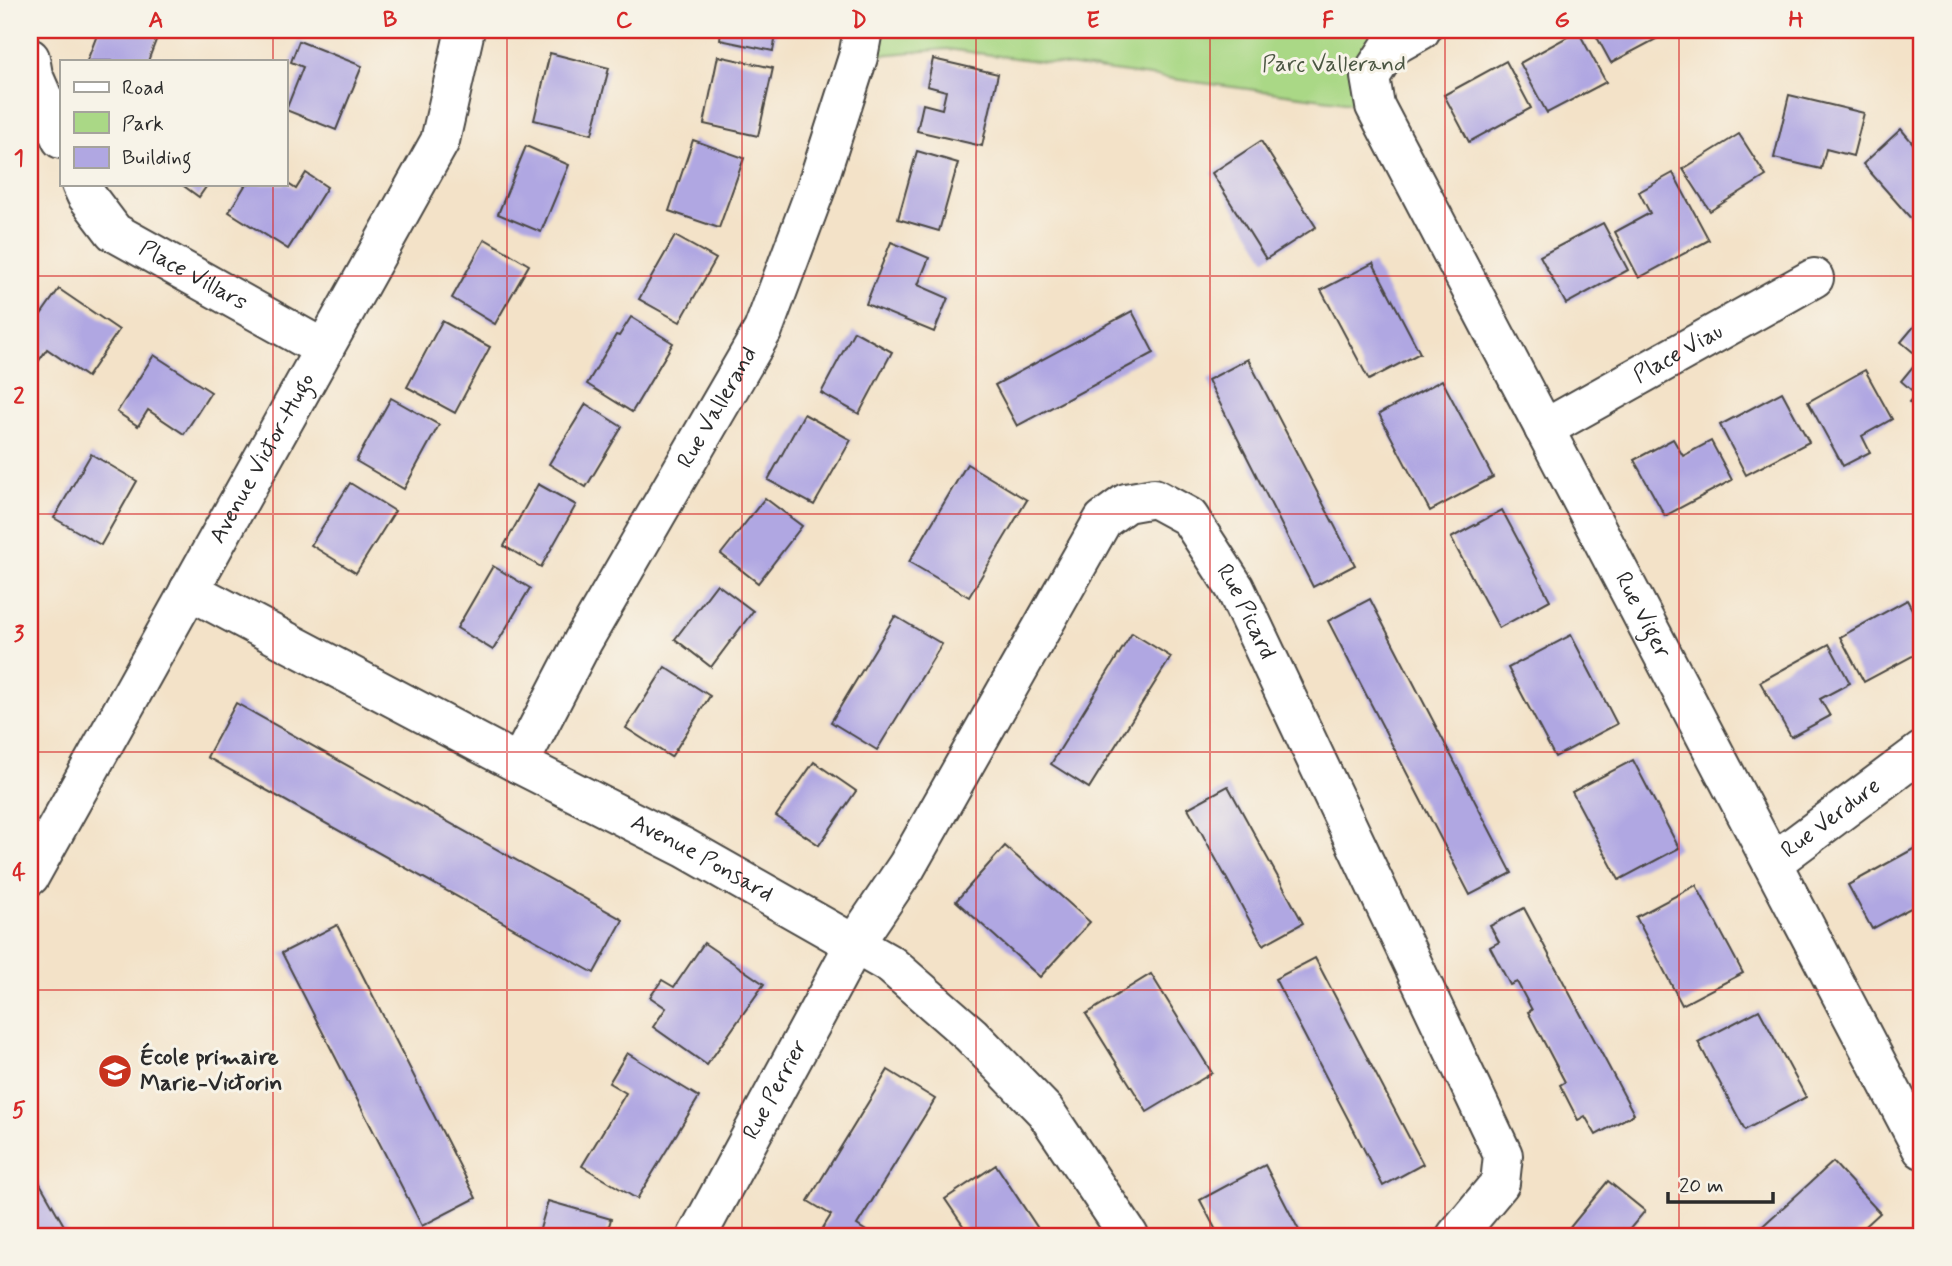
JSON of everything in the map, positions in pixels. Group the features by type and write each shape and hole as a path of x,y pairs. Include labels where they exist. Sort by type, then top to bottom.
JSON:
{"street":[{"name":"Avenue Victor-Hugo","path":"30,876 440,141 465,30"},
{"name":"Rue Vallerand","path":"519,764 583,640 763,330 816,191 858,57 863,30"},
{"name":"Rue Viger","path":"1421,30 1389,48 1370,77 1375,106 1922,1149"},
{"path":"30,58 33,75 60,137"},
{"name":"Place Villars","path":"82,186 114,232 324,349"},
{"name":"Place Viau","path":"1544,429 1814,278"},
{"name":"Rue Picard","path":"855,943 907,866 1102,520 1126,503 1154,498 1189,517 1235,588 1503,1155 1500,1182 1456,1236"},
{"name":"Avenue Ponsard","path":"190,590 519,764 685,848 891,965 971,1035 1045,1111 1129,1236"},
{"name":"Rue Verdure","path":"1772,863 1922,751"},
{"name":"Rue Perrier","path":"697,1236 855,943"}],"green space":[{"name":"Parc Vallerand","path":"862,30 1421,30 1389,48 1375,106 947,49 858,57"}],"building":[{"path":"99,30 160,30 148,60 87,60"},
{"path":"721,30 777,30 773,51 720,40"},
{"path":"1593,30 1673,30 1611,63"},
{"path":"1578,31 1606,82 1547,113 1520,63"},
{"path":"299,41 362,66 336,130 287,110 303,67 291,62"},
{"path":"550,53 609,68 592,134 534,120"},
{"path":"718,56 773,68 758,136 704,124"},
{"path":"933,59 998,74 982,146 917,131 923,104 942,109 946,91 927,86"},
{"path":"1506,61 1531,108 1469,142 1444,95"},
{"path":"1789,95 1864,113 1853,156 1826,149 1821,169 1774,158"},
{"path":"1901,129 1922,154 1922,214 1914,222 1863,164"},
{"path":"1739,134 1766,176 1710,211 1683,169"},
{"path":"693,140 744,158 719,228 669,211"},
{"path":"1261,141 1316,227 1266,259 1212,173"},
{"path":"526,146 569,165 541,232 498,214"},
{"path":"917,151 958,163 939,231 898,219"},
{"path":"306,173 327,187 288,249 229,212 245,186 287,186 287,183 296,189"},
{"path":"1673,173 1709,240 1639,278 1615,232 1650,213 1639,192"},
{"path":"184,186 207,186 199,197"},
{"path":"1603,223 1628,270 1566,304 1540,256"},
{"path":"675,236 716,259 680,322 639,299"},
{"path":"485,239 529,265 495,324 452,298"},
{"path":"891,242 929,258 918,285 948,298 934,332 866,304"},
{"path":"1373,263 1420,353 1369,380 1321,290"},
{"path":"59,289 119,330 87,377 47,349 38,362 30,356 30,330"},
{"path":"1132,311 1154,353 1017,426 995,385"},
{"path":"631,317 673,343 632,412 587,384 616,335 619,336"},
{"path":"1922,317 1922,414 1909,402 1916,394 1901,381 1920,358 1901,342"},
{"path":"442,321 490,347 455,413 407,387"},
{"path":"854,331 892,352 859,414 821,393"},
{"path":"154,355 211,392 184,434 148,410 138,426 117,412"},
{"path":"1248,359 1355,565 1313,587 1208,380"},
{"path":"1865,370 1892,419 1862,436 1870,452 1843,466 1808,402"},
{"path":"1442,380 1493,477 1430,511 1379,414"},
{"path":"1782,392 1809,442 1746,475 1720,425"},
{"path":"391,398 439,425 404,489 356,461"},
{"path":"586,404 622,427 586,487 549,464"},
{"path":"804,414 851,440 814,505 768,480"},
{"path":"1673,439 1683,456 1711,441 1732,480 1665,516 1634,460"},
{"path":"91,454 137,481 101,545 54,518"},
{"path":"967,464 1027,500 969,597 909,562"},
{"path":"350,483 395,511 356,573 311,545"},
{"path":"538,484 576,505 541,567 504,546"},
{"path":"765,498 802,526 758,583 721,554"},
{"path":"1502,510 1550,600 1499,628 1451,538"},
{"path":"493,566 530,588 493,650 457,628"},
{"path":"717,584 753,611 711,667 675,639"},
{"path":"1370,599 1512,873 1470,895 1328,621"},
{"path":"1907,600 1922,628 1922,651 1864,682 1840,637"},
{"path":"895,616 942,644 877,750 831,722"},
{"path":"1132,633 1171,657 1089,788 1051,764"},
{"path":"1571,635 1617,724 1555,757 1508,668"},
{"path":"1829,644 1850,683 1820,699 1830,716 1791,737 1760,682"},
{"path":"665,667 710,696 671,757 626,728"},
{"path":"236,703 623,920 594,973 207,757"},
{"path":"1633,760 1679,848 1619,880 1572,792"},
{"path":"814,762 856,791 819,845 776,816"},
{"path":"1228,786 1303,923 1263,945 1188,808"},
{"path":"1005,846 1090,922 1040,977 956,901"},
{"path":"1917,847 1922,857 1922,902 1872,929 1848,885"},
{"path":"1696,885 1743,973 1682,1005 1636,917"},
{"path":"1524,908 1634,1114 1596,1135 1585,1116 1578,1120 1560,1085 1565,1082 1528,1012 1532,1010 1517,982 1510,985 1490,947 1499,942 1490,926"},
{"path":"337,925 476,1198 422,1226 282,953"},
{"path":"704,943 764,984 707,1065 653,1027 666,1008 650,997 662,980 674,987"},
{"path":"1315,958 1423,1164 1383,1186 1275,979"},
{"path":"1151,974 1212,1073 1147,1112 1086,1014"},
{"path":"1759,1010 1806,1097 1745,1130 1698,1042"},
{"path":"627,1053 699,1097 637,1199 582,1166 626,1093 609,1083"},
{"path":"888,1070 935,1099 857,1225 874,1236 818,1236 831,1215 808,1201"},
{"path":"1833,1162 1880,1213 1855,1236 1760,1236 1756,1232"},
{"path":"996,1165 1043,1236 970,1236 945,1199"},
{"path":"1265,1165 1302,1236 1219,1236 1200,1200"},
{"path":"38,1180 70,1236 30,1236 30,1184"},
{"path":"1608,1181 1645,1211 1624,1236 1563,1236"},
{"path":"548,1201 611,1219 606,1236 538,1236"}],"place":[{"name":"École primaire Marie-Victorin","path":"115,1071"}]}
